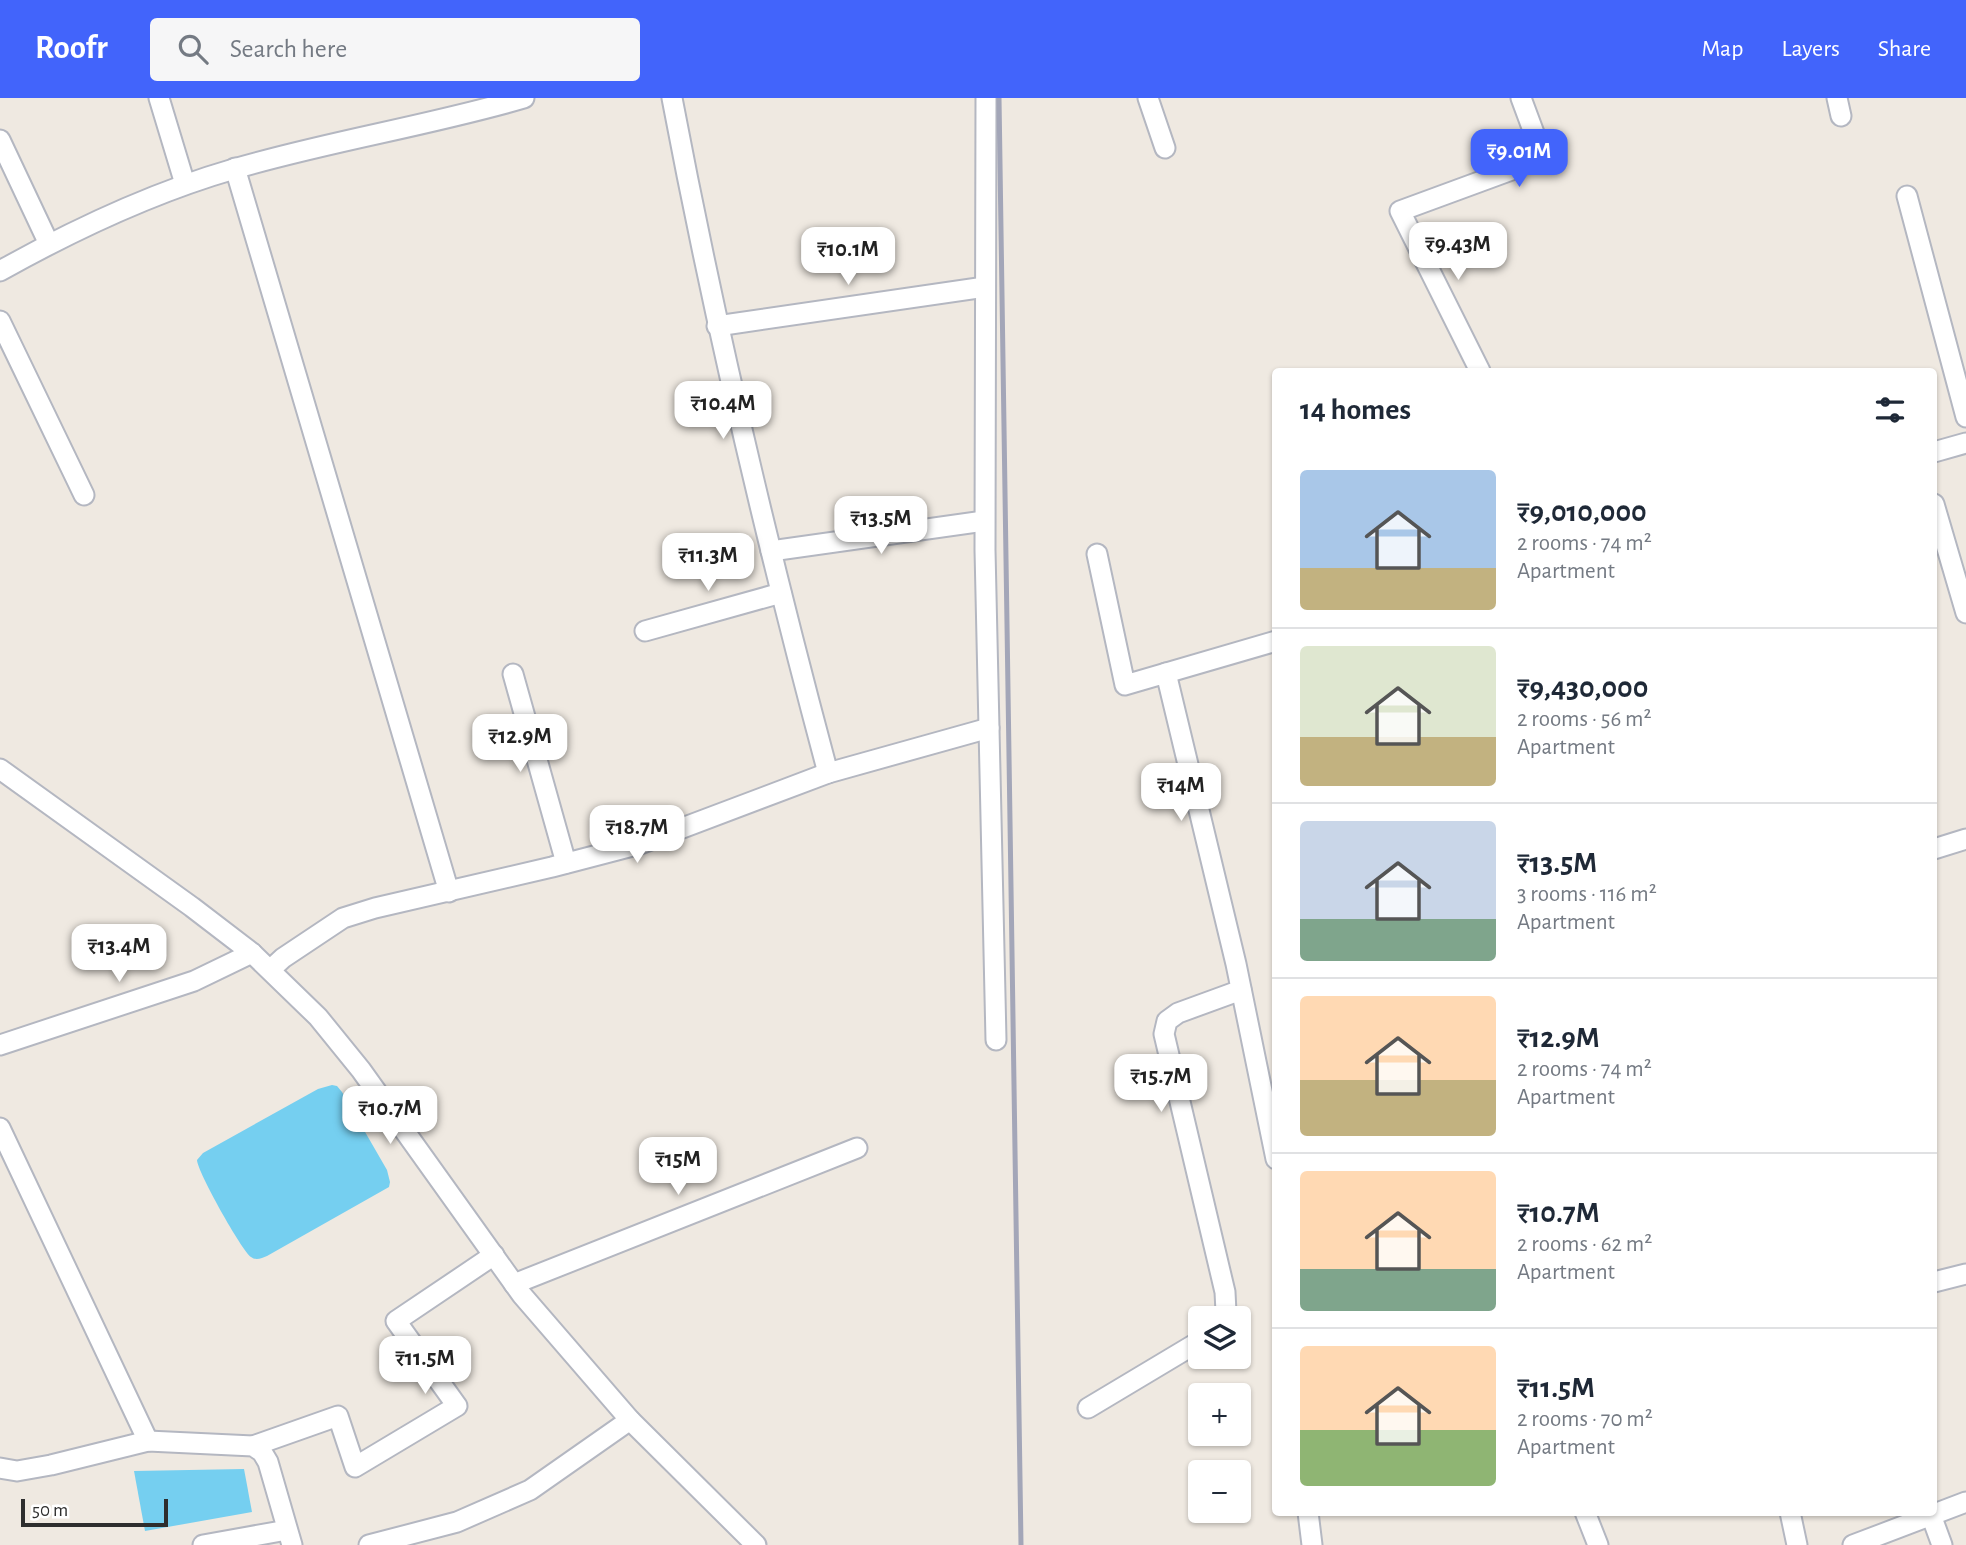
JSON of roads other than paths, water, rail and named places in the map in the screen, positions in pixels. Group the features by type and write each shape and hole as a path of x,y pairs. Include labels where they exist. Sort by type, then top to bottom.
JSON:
{"street":[{"path":"159,98 185,184"},
{"path":"0,271 122,208 185,184 235,168 524,98"},
{"path":"672,98 717,326 781,593 828,773"},
{"path":"986,98 984,521 996,1040"},
{"path":"1149,98 1165,148"},
{"path":"1479,368 1401,211 1517,168 1533,157 1537,141 1521,98"},
{"path":"0,140 49,244"},
{"path":"235,168 449,892"},
{"path":"1907,196 1966,418"},
{"path":"717,326 985,287"},
{"path":"0,321 84,495"},
{"path":"1937,451 1966,443"},
{"path":"1937,514 1966,613"},
{"path":"771,551 984,521"},
{"path":"1097,554 1125,685 1272,643"},
{"path":"645,631 781,593"},
{"path":"1166,673 1241,990 1272,1140"},
{"path":"513,674 566,863"},
{"path":"270,970 283,958 344,918 375,908 640,844 828,773 989,728"},
{"path":"0,769 252,953 318,1017 361,1070 514,1284 630,1420 756,1545"},
{"path":"1937,848 1966,839"},
{"path":"0,1045 194,981 252,953"},
{"path":"1226,1306 1225,1292 1164,1034 1167,1021 1178,1013 1241,990"},
{"path":"0,1128 148,1441"},
{"path":"514,1284 857,1148"},
{"path":"0,1468 17,1471 51,1465 148,1441 253,1446 338,1416 355,1466 457,1405 396,1321 494,1255"},
{"path":"1937,1281 1966,1274"},
{"path":"1088,1408 1188,1348"},
{"path":"369,1545 457,1522 530,1490 630,1420"},
{"path":"203,1545 290,1538 268,1462 262,1452 253,1446"},
{"path":"1937,1513 1966,1502"},
{"path":"1308,1516 1312,1545"},
{"path":"1587,1516 1598,1545"},
{"path":"1791,1516 1797,1545"},
{"path":"1853,1545 1928,1516"},
{"path":"1931,1516 1942,1545"}],"water":[{"path":"332,1085 342,1092 387,1170 389,1187 267,1256 253,1258 246,1252 221,1210 197,1160 203,1153 318,1089"},
{"path":"244,1469 252,1512 145,1531 134,1471"}],"railway":[{"path":"999,98 1021,1545"}]}
